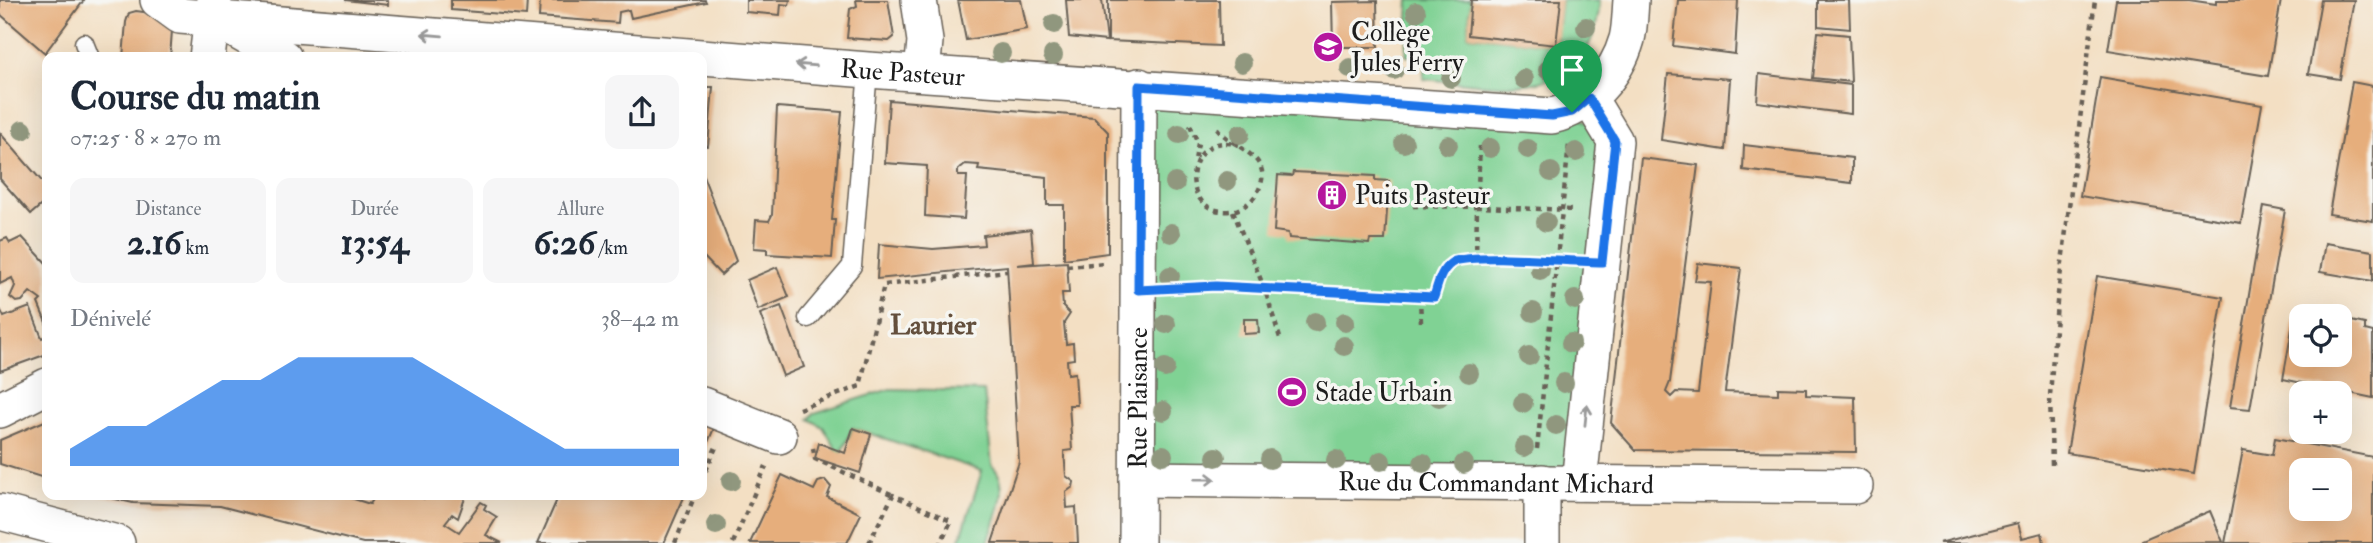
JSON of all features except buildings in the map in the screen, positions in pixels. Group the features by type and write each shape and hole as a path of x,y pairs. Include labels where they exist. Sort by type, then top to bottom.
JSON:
{"street":[{"name":"Rue Pasteur","path":"158,0 180,16 213,8 678,52"},
{"path":"919,0 925,41 922,73"},
{"path":"1579,483 1615,141 1580,105 1613,70 1627,39 1632,0"},
{"path":"208,52 213,8 275,52"},
{"name":"Rue Pasteur","path":"707,55 868,70 1139,86 1482,112 1552,116 1580,105"},
{"name":"Rue Plaisance","path":"1138,543 1139,86"},
{"path":"0,410 42,389"},
{"path":"707,407 779,436"},
{"name":"Rue du Commandant Michard","path":"1137,479 1855,486"},
{"path":"1538,482 1542,543"},
{"path":"0,512 117,543"}],"lane":[{"path":"808,318 852,266 868,70"}],"path":[{"path":"2052,465 2050,396 2057,302 2095,0"},
{"path":"1538,482 1563,210 1580,105"},
{"path":"1476,259 1482,112"},
{"path":"1220,143 1232,143 1249,150 1260,167 1257,194 1249,203 1233,211 1217,210 1204,203 1194,189 1194,164 1203,151 1220,143"},
{"path":"1413,206 1607,212"},
{"path":"1233,211 1265,290 1280,338"},
{"path":"1138,290 1216,286 1434,297 1441,274 1454,262 1476,259 1602,262"},
{"path":"733,543 789,412 860,386 884,285 1007,271"},
{"path":"1420,297 1421,322"},
{"path":"815,440 812,452 814,459 951,521 941,543"},
{"path":"869,543 893,495"},
{"path":"675,543 693,500"}],"green space":[{"path":"1409,0 1471,0 1468,35 1556,45 1561,0 1600,0 1593,35 1580,59 1561,74 1537,82 1511,85 1423,79 1426,57 1406,56"},
{"path":"1139,86 1572,112 1615,141 1579,483 1137,479"},
{"path":"890,389 984,391 992,465 998,474 1002,492 988,543 959,543 982,471 853,428 840,455 823,427 809,419 814,413"}],"place":[{"name":"Collège Jules Ferry","path":"1328,47"},
{"name":"Puits Pasteur","path":"1332,195"},
{"name":"Stade Urbain","path":"1292,392"}],"district":[{"name":"Laurier","path":"933,324"}],"route":[{"path":"1139,86 1482,112 1552,116 1572,112 1589,98 1615,141 1602,262 1476,259 1454,262 1441,274 1434,297 1216,286 1138,290 1139,86"}]}
